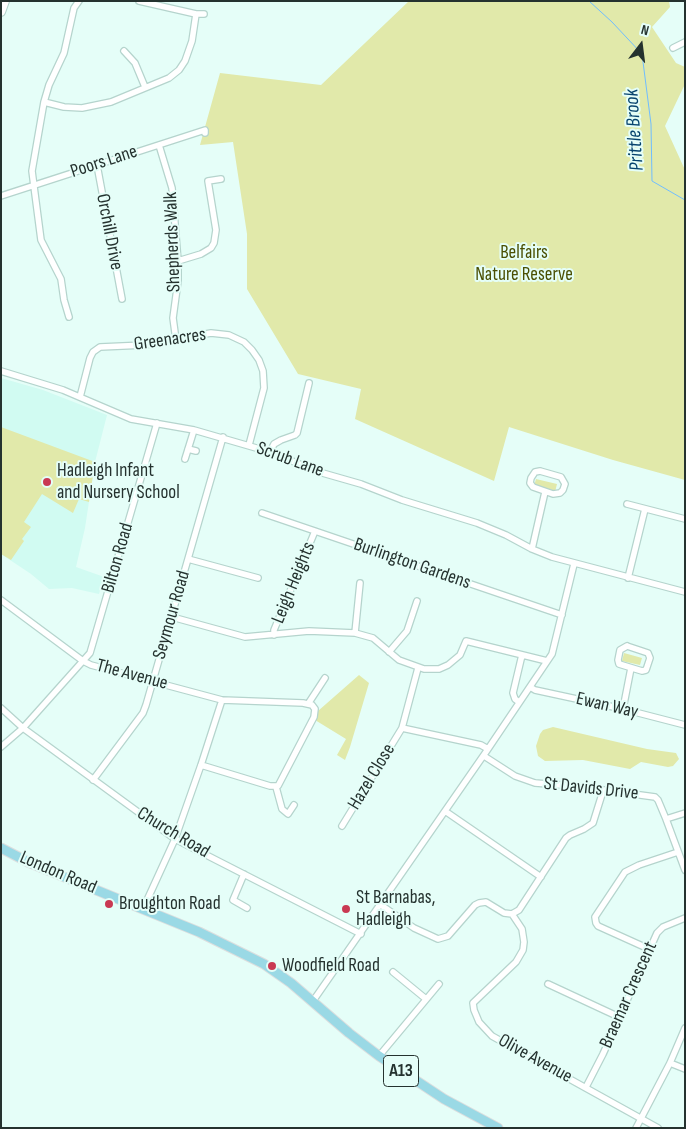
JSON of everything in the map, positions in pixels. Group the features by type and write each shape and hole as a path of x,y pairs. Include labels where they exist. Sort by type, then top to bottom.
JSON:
{"main road":[{"name":"London Road","path":"1,848 30,863 242,951 281,975 349,1034 379,1056 444,1099 488,1125 498,1128"}],"street":[{"path":"1,12 5,1"},
{"path":"69,316 64,300 61,279 41,240 33,184 32,162 49,85 64,53 74,8 80,1"},
{"path":"139,1 196,14 204,14"},
{"path":"44,102 73,109 82,108 111,102 169,78 179,70 185,61 192,41 196,14"},
{"path":"673,48 685,42"},
{"path":"124,51 135,63 145,87"},
{"name":"Poors Lane","path":"1,196 33,184 97,166 205,130 205,133"},
{"name":"Shepherds Walk","path":"159,145 172,188 178,261 178,281 173,318 176,340"},
{"name":"Orchill Drive","path":"97,166 122,299"},
{"path":"178,261 201,254 214,243 216,230 208,181 221,179"},
{"name":"Greenacres","path":"80,397 90,358 97,348 145,345 212,333 223,334 239,339 252,350 261,365 264,382 249,445"},
{"name":"Scrub Lane","path":"1,371 63,390 131,419 224,437 270,452 319,472 477,523 506,534 532,550 574,564 685,592"},
{"path":"270,452 274,444 297,433 309,382"},
{"name":"Bilton Road","path":"1,747 23,728 90,653 157,423"},
{"path":"185,459 194,430"},
{"name":"Seymour Road","path":"93,780 143,712 154,681 224,437"},
{"path":"188,448 196,451"},
{"path":"540,471 561,477 564,480 565,486 562,492 558,494 545,492 535,489 531,485 531,478 535,472 540,471"},
{"path":"532,550 545,492"},
{"path":"626,504 685,519"},
{"path":"628,578 645,509"},
{"name":"Burlington Gardens","path":"262,513 562,615"},
{"name":"Leigh Heights","path":"274,635 274,630 315,531"},
{"path":"188,559 258,578"},
{"path":"313,1001 484,756 552,654 574,564"},
{"path":"355,633 360,583"},
{"name":"The Avenue","path":"1,600 91,665 222,700 308,704"},
{"path":"388,652 407,631 417,601"},
{"path":"172,617 244,637 309,631 355,633 373,638 404,663 418,668 434,670 448,665 460,655 466,641 547,661"},
{"path":"626,646 648,653 650,658 646,670 642,671 631,668 619,663 620,650 623,647 626,646"},
{"path":"520,702 515,699 513,693 522,655"},
{"name":"Hazel Close","path":"342,826 402,728 418,668"},
{"path":"623,709 631,668"},
{"path":"276,788 314,717 315,709 308,704 325,678"},
{"name":"Ewan Way","path":"530,687 535,690 685,725"},
{"path":"143,909 175,838 222,700"},
{"name":"Church Road","path":"1,708 23,728 175,838 361,934"},
{"path":"402,728 488,749"},
{"name":"St Davids Drive","path":"484,756 527,781 602,791 652,795 658,800 685,870"},
{"path":"201,766 276,788"},
{"path":"276,788 282,809 288,814 294,805"},
{"path":"381,905 414,928 438,939 448,936 475,905 479,903 486,902 504,913 512,914 517,912 566,838 570,834 584,829 593,823 602,791"},
{"path":"445,811 541,877"},
{"path":"666,819 685,813"},
{"path":"649,949 598,926 595,921 596,917 625,872 639,865 678,852"},
{"path":"244,874 233,900 247,908"},
{"name":"Olive Avenue","path":"512,914 523,934 523,950 516,962 475,1000 473,1007 477,1018 492,1036 586,1086 658,1128"},
{"name":"Braemar Crescent","path":"586,1086 660,929 685,918"},
{"path":"393,972 426,999"},
{"path":"379,1056 439,984"},
{"path":"548,984 619,1017"},
{"path":"636,1128 670,1063 685,1028"},
{"path":"670,1063 685,1069"}],"shaded area":[{"name":"Hadleigh Infant and Nursery School","path":"1,378 43,390 107,415 95,462 85,528 76,567 107,578 99,594 72,588 49,589 31,574 1,554"}],"green space":[{"name":"Belfairs Nature Reserve","path":"409,1 669,1 670,7 652,27 676,63 685,67 685,84 665,126 685,170 685,480 613,460 509,427 494,481 355,419 361,389 298,374 247,289 247,234 233,142 200,145 220,73 321,85"},
{"path":"1,427 95,462 89,502 79,499 73,513 42,494 24,522 31,527 11,560 1,554"},
{"path":"536,479 557,484 555,492 534,486"},
{"path":"624,653 642,658 640,665 622,661"},
{"path":"359,675 369,683 345,760 337,755 346,739 315,720 318,711"},
{"path":"553,727 647,749 676,753 679,759 673,766 668,767 641,762 630,769 583,760 545,761 538,756 536,746 543,730"}],"waterway":[{"name":"Prittle Brook","path":"589,1 642,54 651,124 652,181 685,200"}],"place":[{"name":"Hadleigh Infant and Nursery School","path":"47,482"},
{"name":"Broughton Road","path":"109,904"},
{"name":"St Barnabas, Hadleigh","path":"346,909"},
{"name":"Woodfield Road","path":"272,966"}]}
